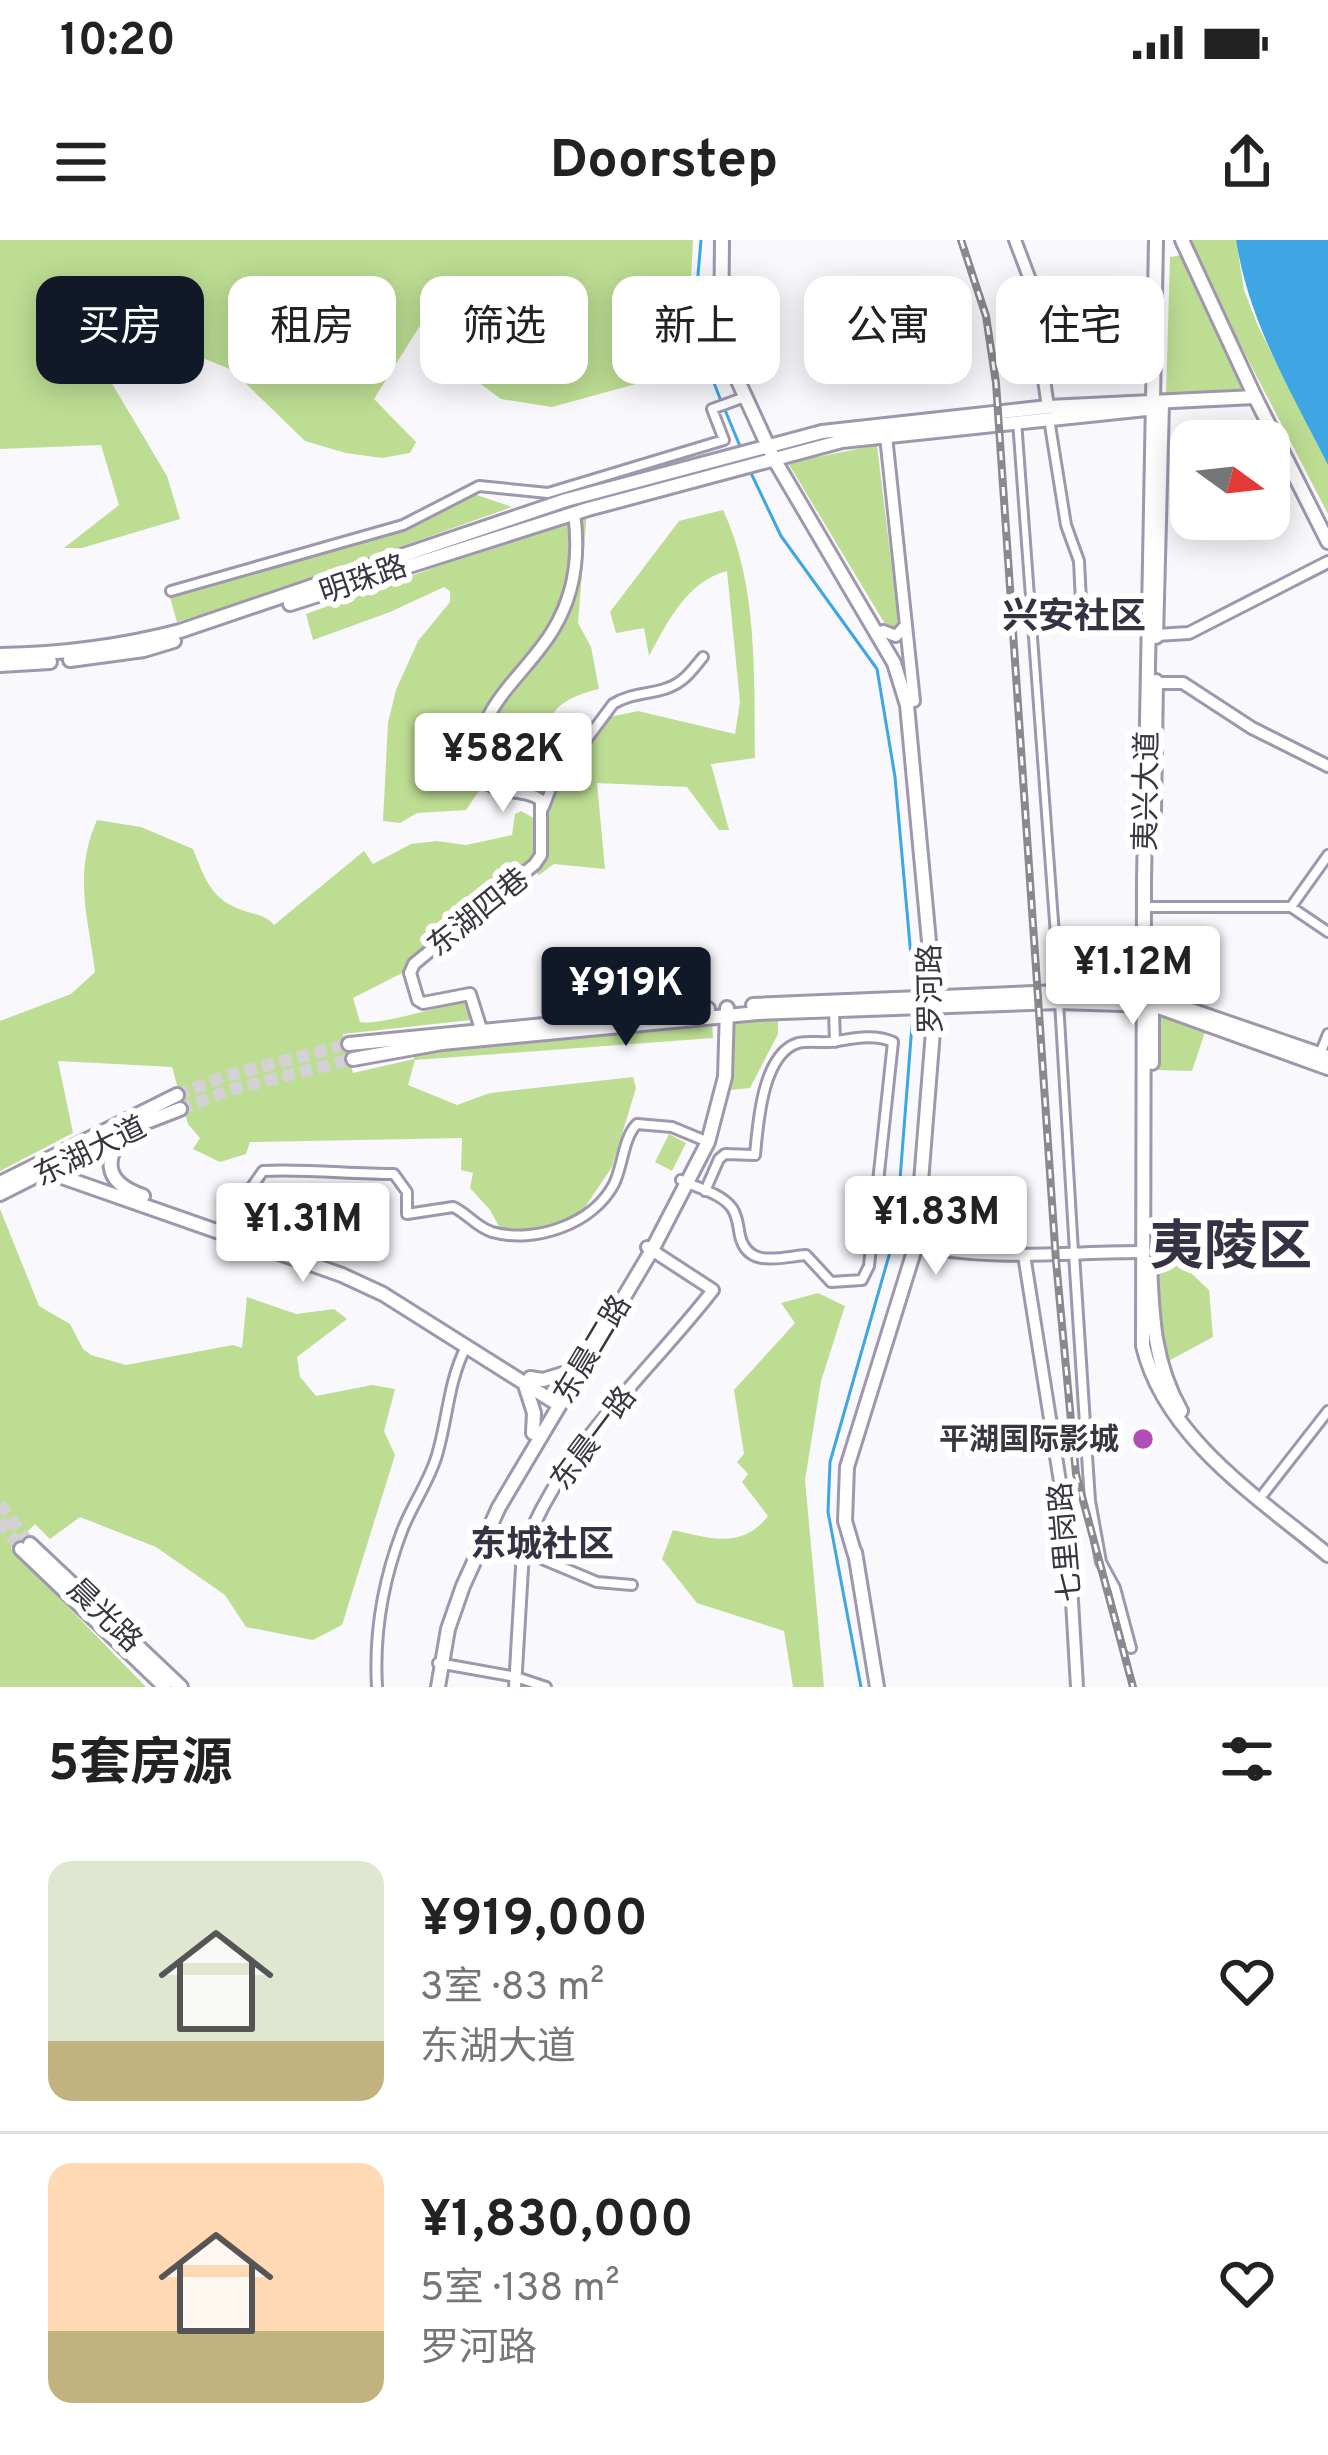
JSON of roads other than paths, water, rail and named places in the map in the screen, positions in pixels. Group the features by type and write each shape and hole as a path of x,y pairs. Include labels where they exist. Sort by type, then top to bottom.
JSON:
{"main road":[{"name":"罗河路","path":"722,240 721,344 775,454 894,663 908,705 939,1002"},
{"name":"夷兴大道","path":"1156,240 1143,1346 1171,1410 1198,1443 1328,1551"},
{"path":"1182,240 1328,542"},
{"path":"1156,268 1172,244 1189,256"},
{"path":"775,454 856,427 1255,398"},
{"path":"1255,398 1328,529"},
{"path":"720,467 842,441 1017,421 1048,412"},
{"name":"罗河路","path":"775,454 900,660 914,701 939,1002 919,1246 849,1450 845,1521 877,1687"},
{"name":"明珠路","path":"0,664 91,659 143,650 720,467"},
{"name":"明珠路","path":"0,655 69,653 180,631 526,513 720,467"},
{"name":"夷兴大道","path":"1152,629 1156,683 1148,1000 1150,1260 1156,1351 1191,1426 1328,1551"},
{"path":"349,1044 481,1029 722,1012 1059,997 1148,1000 1324,1056"},
{"path":"1148,1000 1328,1068"},
{"path":"353,1059 442,1042 722,1012 834,1010 895,1002"},
{"name":"东晨二路","path":"479,1540 649,1248 704,1141 718,1077 722,1012"},
{"name":"东湖大道","path":"0,1183 179,1102 0,1194"},
{"path":"130,1128 111,1153 109,1167 114,1178 133,1192 386,1288 527,1381 572,1371"},
{"path":"45,1171 224,1227 362,1284 558,1400"},
{"name":"东晨二路","path":"435,1687 448,1629 479,1540 533,1433 558,1400 649,1248"},
{"path":"527,1381 533,1433"},
{"name":"晨光路","path":"165,1687 26,1546 181,1687"}],"street":[{"path":"1015,240 1029,277 1066,525 1079,560 1082,622 1189,633 1328,562"},
{"path":"170,591 403,525 479,486 548,493 724,440 712,409 746,397"},
{"path":"1017,421 1059,997 1085,1455 1101,1562 1115,1588 1131,1648"},
{"name":"罗河路","path":"886,436 914,701"},
{"path":"544,808 535,796 488,784 481,745 492,706 544,644 565,606 577,558 574,513"},
{"path":"883,631 896,636 906,623"},
{"path":"544,808 552,786 614,704 682,680 703,656"},
{"path":"1156,683 1183,682 1252,728 1328,766"},
{"name":"东湖四巷","path":"481,1029 470,994 423,1003 410,973 414,964 539,861 544,808"},
{"path":"1291,907 1328,855"},
{"path":"1152,907 1291,907 1328,932"},
{"path":"834,1010 835,1042"},
{"path":"1324,1056 1328,1034"},
{"path":"684,1182 732,1209 744,1247 752,1256 806,1255 831,1282 865,1277 893,1042 866,1037 796,1044 783,1052 761,1098 755,1155 725,1154 718,1159 705,1191"},
{"path":"224,1227 263,1171 314,1169 326,1174 394,1174 407,1192 407,1214 453,1207 488,1231 550,1230 582,1220 600,1204 613,1186 630,1131 638,1124 672,1127 704,1141"},
{"path":"919,1246 939,1252 1024,1255 1142,1252"},
{"name":"东晨一路","path":"516,1682 523,1551 543,1506 587,1437 713,1290 649,1248"},
{"name":"七里岗路","path":"1024,1255 1068,1532 1077,1687"},
{"path":"376,1687 382,1600 403,1529 437,1453 454,1371 466,1346"},
{"path":"1264,1493 1328,1411"},
{"path":"479,1540 523,1551 586,1579 632,1586"},
{"path":"440,1663 546,1687"}],"water":[{"path":"1236,240 1328,240 1328,465 1261,328"}],"waterway":[{"path":"701,240 694,321 721,401"},
{"path":"725,410 742,451"},
{"path":"750,471 781,536 877,669 895,777 914,990"},
{"path":"861,1687 828,1512 830,1462 896,1231 913,1012"}],"tunnel":[{"path":"177,1095 226,1076 349,1044"},
{"path":"180,1109 234,1089 353,1059"},
{"path":"0,1504 30,1544"},
{"path":"0,1521 21,1549"}],"railway":[{"path":"961,240 986,316 996,383 1056,1261 1076,1474 1133,1687"}],"place":[{"name":"平湖国际影城","path":"1143,1439"}],"district":[{"name":"兴安社区","path":"1074,615"},
{"name":"夷陵区","path":"1231,1245"},
{"name":"东城社区","path":"542,1543"}]}
